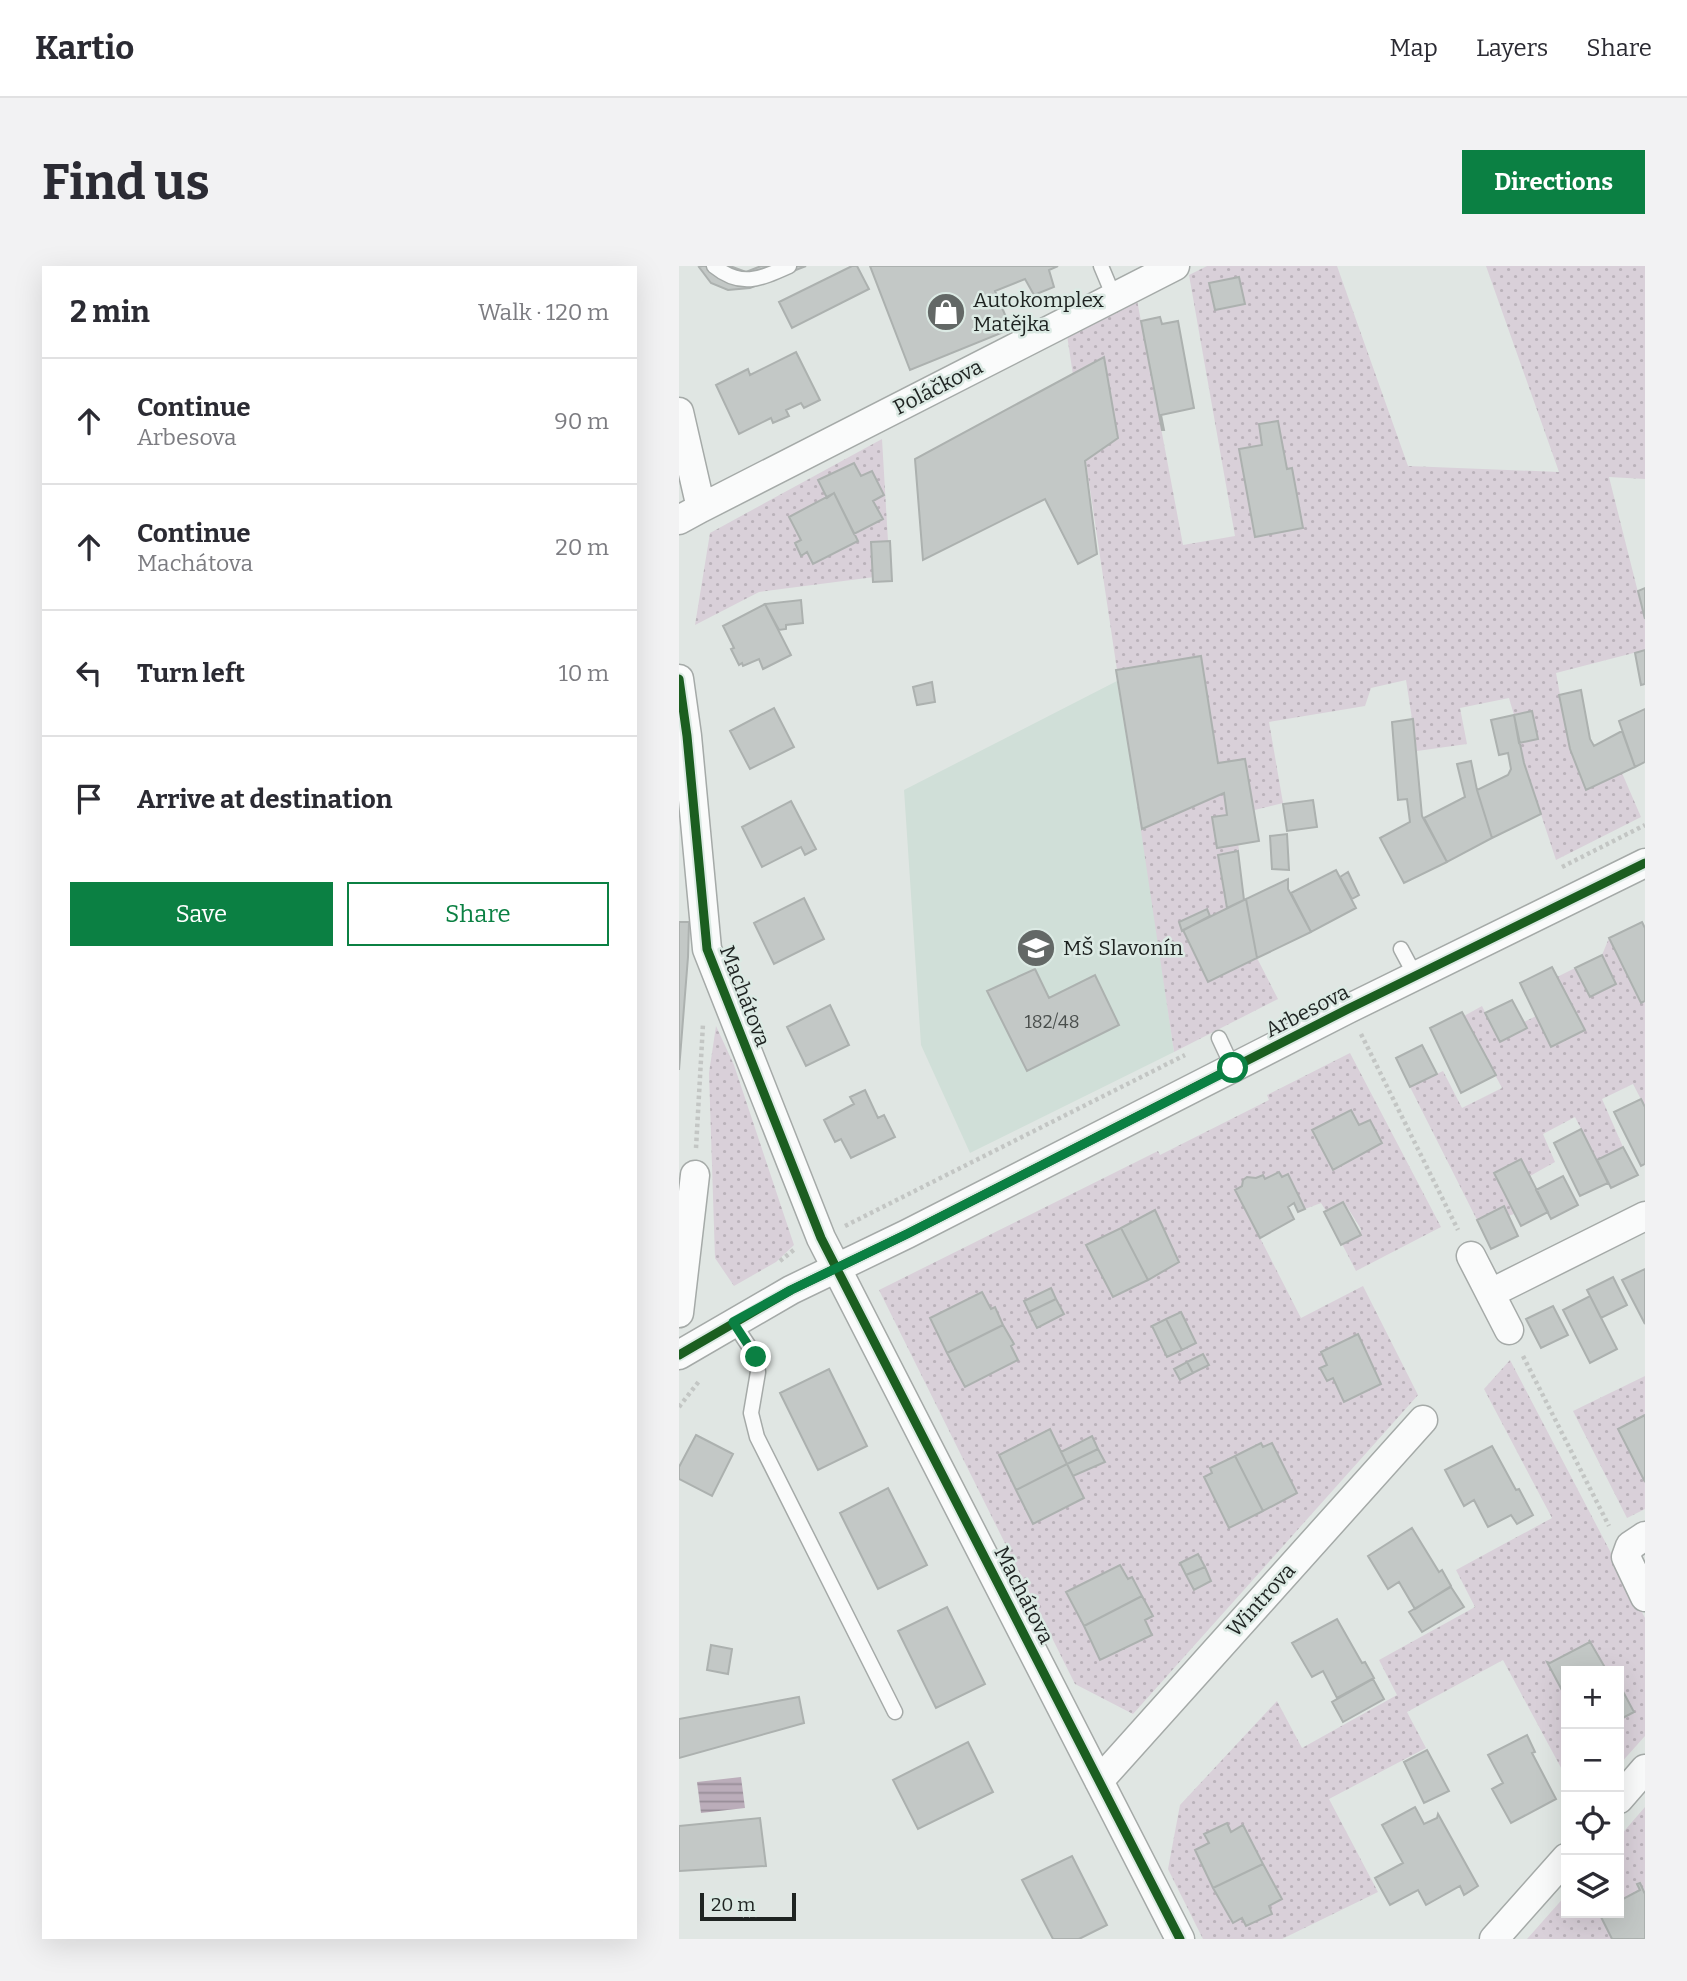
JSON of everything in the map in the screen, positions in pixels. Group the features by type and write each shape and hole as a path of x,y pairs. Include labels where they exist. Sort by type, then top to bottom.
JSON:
{"street":[{"name":"Poláčkova","path":"690,514 1175,266"},
{"path":"679,412 690,514"},
{"name":"Machátova","path":"679,679 707,949 821,1238 1180,1939"},
{"name":"Arbesova","path":"836,1268 1645,863"},
{"path":"679,1312 695,1175"},
{"path":"1491,1293 1645,1216"},
{"path":"1471,1256 1509,1330"},
{"path":"679,1355 733,1322 836,1268"},
{"name":"Wintrova","path":"1099,1781 1423,1420"},
{"path":"1645,1536 1630,1546 1626,1556 1645,1597"},
{"path":"1624,1793 1645,1769"},
{"path":"1494,1939 1561,1864"}],"lane":[{"path":"714,266 727,277 748,281 789,266"},
{"path":"1101,266 1114,297"},
{"path":"1401,948 1416,977"},
{"path":"1219,1038 1233,1068"},
{"path":"733,1322 756,1357 758,1372 751,1413 757,1437 895,1712"}],"path":[{"path":"695,1175 703,1016"},
{"path":"1359,1031 1471,1256"},
{"path":"838,1229 1219,1038"},
{"path":"1509,1330 1614,1536"}],"shaded area":[{"path":"1207,266 1337,266 1408,466 1559,472 1486,266 1645,266 1645,479 1609,477 1645,620 1645,650 1556,673 1570,749 1586,790 1622,773 1641,817 1556,860 1519,743 1538,739 1532,712 1514,715 1509,698 1460,708 1467,744 1417,751 1406,680 1371,688 1365,706 1269,722 1283,803 1234,815 1239,850 1219,855 1228,908 1211,916 1207,908 1179,922 1208,982 1257,958 1278,999 1174,1052 1067,335 1137,300 1183,545 1235,536 1189,275"},
{"path":"882,439 890,575 759,592 695,625 710,533"},
{"name":"MŠ Slavonín","path":"1117,681 1142,829 1174,1052 970,1153 921,1045 904,790"},
{"path":"1609,938 1640,1002 1645,1001 1645,1107 1633,1084 1602,1099 1623,1147 1597,1160 1575,1117 1543,1134 1555,1162 1530,1176 1521,1159 1494,1173 1514,1214 1508,1216 1503,1207 1477,1220 1410,1087 1443,1071 1462,1108 1502,1088 1464,1016 1482,1006 1500,1042 1526,1029 1524,1022 1536,1016 1551,1047 1585,1030 1557,977 1575,968 1590,997 1616,984 1602,955"},
{"path":"716,1026 734,1065 794,1245 776,1262 734,1286 715,1258 709,1073"},
{"path":"1350,1053 1441,1227 1356,1271 1342,1244 1360,1234 1361,1229 1344,1202 1326,1211 1321,1203 1305,1209 1288,1174 1282,1177 1279,1172 1265,1179 1262,1175 1256,1178 1247,1177 1242,1186 1235,1189 1301,1318 1363,1286 1418,1395 1133,1714 1075,1684 879,1290 1158,1151 1160,1155 1269,1100 1267,1095"},
{"path":"1510,1360 1645,1618 1645,1736 1624,1759 1624,1666 1561,1666 1561,1768 1503,1660 1407,1712 1426,1748 1329,1799 1378,1892 1282,1939 1203,1939 1168,1869 1180,1805 1277,1701 1302,1748 1397,1695 1379,1660 1475,1607 1456,1570 1552,1518 1484,1389"},
{"path":"1645,1376 1645,1415 1619,1429 1645,1482 1645,1509 1627,1518 1573,1411"},
{"path":"741,1777 745,1808 701,1813 697,1782"},
{"path":"1645,1807 1645,1939 1527,1939 1561,1901 1561,1918 1624,1918 1624,1831"}],"building":[{"path":"730,266 746,272 761,266 806,266 750,288 728,290 711,283 699,267"},
{"path":"857,266 869,289 792,328 779,302"},
{"name":"Autokomplex Matějka","path":"870,266 1058,266 1049,270 1054,287 1034,295 1025,279 995,291 1011,329 910,370"},
{"path":"1239,277 1245,304 1215,310 1209,283"},
{"path":"1160,317 1162,324 1178,321 1194,408 1161,415 1164,430 1141,321"},
{"path":"796,352 820,400 804,408 801,403 786,410 789,416 773,423 771,418 739,434 716,385 748,369 750,375"},
{"path":"1104,357 1118,438 1085,461 1097,554 1078,564 1045,499 923,560 915,459"},
{"path":"1278,421 1287,469 1292,468 1303,528 1255,537 1239,449 1262,445 1259,424"},
{"path":"854,463 861,476 872,471 884,495 873,501 883,519 854,534 834,493 827,498 818,480"},
{"path":"834,493 858,541 813,564 807,552 801,556 795,543 801,540 789,517"},
{"path":"890,541 892,581 873,582 871,542"},
{"path":"1645,588 1645,619 1638,591"},
{"path":"801,600 803,623 786,625 786,629 779,630 765,604"},
{"path":"765,604 791,655 763,669 759,659 743,666 742,663 739,665 723,626"},
{"path":"1645,650 1645,684 1641,685 1635,653"},
{"path":"1201,656 1218,763 1245,759 1259,841 1217,848 1212,817 1227,815 1224,793 1142,829 1116,670"},
{"path":"932,682 935,702 917,705 913,687"},
{"path":"1581,690 1590,739 1594,746 1622,731 1635,767 1586,790 1570,749 1559,695"},
{"path":"774,708 794,747 750,769 730,731"},
{"path":"1645,709 1645,762 1635,767 1619,721"},
{"path":"1532,711 1538,739 1519,743 1514,715"},
{"path":"1514,715 1524,763 1541,814 1492,838 1477,790 1508,775 1511,769 1508,753 1499,755 1491,720"},
{"path":"1413,719 1422,816 1447,862 1404,883 1380,838 1410,822 1407,799 1398,800 1392,722"},
{"path":"1471,761 1492,838 1447,862 1424,818 1465,797 1457,764"},
{"path":"1313,800 1317,827 1287,831 1283,804"},
{"path":"791,801 816,849 805,855 801,847 762,867 742,827"},
{"path":"1287,834 1289,870 1272,869 1270,836"},
{"path":"1238,851 1244,900 1227,908 1218,855"},
{"path":"1336,870 1356,908 1311,932 1291,893"},
{"path":"1348,872 1359,895 1352,899 1340,877"},
{"path":"1288,879 1288,889 1311,932 1257,958 1246,899"},
{"path":"804,898 824,939 774,964 754,923"},
{"path":"1246,899 1257,958 1208,982 1183,930"},
{"path":"1207,909 1210,916 1182,931 1179,922"},
{"path":"679,922 689,922 679,1070"},
{"path":"1642,922 1645,928 1645,1001 1641,1003 1609,938"},
{"path":"1602,955 1616,984 1590,997 1575,968"},
{"path":"1552,967 1585,1030 1551,1047 1520,983"},
{"path":"1035,969 1049,998 1095,975 1119,1025 1027,1071 987,991"},
{"path":"1512,1000 1527,1028 1500,1042 1485,1013"},
{"path":"830,1005 849,1045 806,1066 787,1027"},
{"path":"1462,1012 1496,1075 1461,1093 1430,1028"},
{"path":"1422,1045 1437,1074 1410,1087 1396,1058"},
{"path":"865,1090 878,1118 884,1115 895,1137 851,1158 841,1139 835,1142 824,1120 854,1104 850,1097"},
{"path":"1641,1099 1645,1107 1645,1164 1641,1166 1614,1112"},
{"path":"1351,1110 1359,1125 1370,1120 1382,1143 1333,1170 1312,1130"},
{"path":"1581,1129 1608,1183 1580,1196 1554,1143"},
{"path":"1623,1147 1638,1175 1611,1188 1597,1160"},
{"path":"1521,1159 1548,1212 1521,1226 1494,1173"},
{"path":"1279,1172 1282,1177 1288,1174 1305,1209 1298,1212 1294,1203 1288,1207 1294,1219 1260,1238 1235,1190 1242,1186 1247,1177 1256,1178 1263,1175 1265,1179"},
{"path":"1563,1176 1578,1205 1551,1219 1536,1190"},
{"path":"1343,1202 1361,1235 1341,1245 1324,1212"},
{"path":"1504,1206 1518,1236 1491,1249 1477,1220"},
{"path":"1155,1210 1179,1262 1148,1280 1121,1228"},
{"path":"1121,1228 1148,1280 1113,1297 1086,1245"},
{"path":"1645,1269 1645,1324 1622,1280"},
{"path":"1613,1277 1627,1305 1601,1318 1587,1290"},
{"path":"1051,1288 1056,1299 1029,1312 1024,1301"},
{"path":"982,1292 991,1309 995,1307 1003,1325 947,1353 930,1318"},
{"path":"1590,1296 1617,1349 1590,1363 1563,1310"},
{"path":"1056,1299 1064,1314 1037,1328 1029,1312"},
{"path":"1553,1306 1568,1335 1541,1348 1526,1319"},
{"path":"1181,1312 1196,1343 1182,1350 1166,1319"},
{"path":"1166,1319 1182,1350 1167,1357 1152,1326"},
{"path":"1003,1325 1014,1344 1011,1346 1018,1360 965,1387 947,1353"},
{"path":"1358,1334 1381,1384 1344,1402 1333,1378 1327,1381 1320,1368 1327,1365 1321,1352"},
{"path":"1203,1354 1209,1365 1193,1373 1187,1362"},
{"path":"1187,1362 1193,1373 1180,1380 1174,1369"},
{"path":"829,1369 867,1446 818,1470 780,1393"},
{"path":"1645,1415 1645,1482 1618,1429"},
{"path":"1050,1429 1067,1464 1016,1490 999,1455"},
{"path":"696,1435 733,1454 712,1496 679,1479 679,1467"},
{"path":"1092,1436 1098,1449 1067,1464 1061,1452"},
{"path":"1261,1443 1263,1447 1272,1443 1297,1493 1263,1511 1235,1456"},
{"path":"1492,1446 1533,1515 1517,1524 1511,1515 1488,1527 1474,1500 1464,1506 1445,1470"},
{"path":"1098,1449 1105,1462 1073,1476 1067,1464"},
{"path":"1235,1456 1263,1511 1229,1528 1204,1477 1212,1473 1210,1468"},
{"path":"1067,1464 1084,1498 1033,1524 1016,1490"},
{"path":"888,1488 927,1565 878,1589 840,1513"},
{"path":"1412,1528 1439,1572 1442,1570 1451,1586 1415,1609 1399,1582 1388,1589 1368,1556"},
{"path":"1198,1554 1205,1567 1186,1575 1180,1563"},
{"path":"1120,1565 1128,1579 1132,1577 1142,1596 1084,1626 1066,1592"},
{"path":"1205,1567 1211,1581 1194,1590 1186,1575"},
{"path":"1451,1587 1464,1607 1422,1632 1409,1612"},
{"path":"1142,1596 1153,1616 1145,1620 1152,1635 1100,1660 1084,1626"},
{"path":"947,1607 985,1684 936,1708 898,1631"},
{"path":"1337,1619 1362,1663 1365,1662 1374,1678 1337,1698 1323,1671 1312,1677 1292,1643"},
{"path":"1589,1640 1604,1666 1561,1666 1561,1688 1547,1662 1550,1663 1590,1642"},
{"path":"711,1645 732,1649 728,1674 707,1670"},
{"path":"1373,1679 1384,1699 1343,1722 1332,1702"},
{"path":"1624,1693 1634,1712 1624,1717"},
{"path":"799,1697 804,1723 679,1758 679,1719"},
{"path":"1527,1735 1535,1752 1532,1753 1556,1799 1511,1823 1492,1789 1503,1783 1488,1755"},
{"path":"968,1742 993,1792 918,1829 893,1780"},
{"path":"1427,1750 1449,1791 1424,1803 1404,1762"},
{"path":"1415,1807 1424,1824 1437,1818 1438,1814 1478,1886 1464,1895 1460,1886 1426,1905 1418,1890 1390,1905 1375,1878 1403,1863 1382,1825"},
{"path":"760,1818 766,1866 679,1871 679,1826"},
{"path":"1227,1823 1231,1832 1243,1825 1263,1864 1213,1888 1195,1850 1209,1843 1204,1834"},
{"path":"1072,1856 1107,1925 1079,1939 1053,1939 1022,1880"},
{"path":"1263,1864 1282,1899 1269,1906 1272,1914 1246,1926 1242,1918 1233,1923 1213,1888"},
{"path":"1640,1883 1645,1894 1645,1939 1612,1939 1602,1918 1624,1918 1624,1898 1640,1890 1637,1884"}],"cycle path":[{"path":"679,679 707,949 821,1238 1180,1939"},
{"path":"679,1355 791,1290 907,1234 1348,1009 1645,863"}],"place":[{"name":"Autokomplex Matějka","path":"946,312"},
{"name":"MŠ Slavonín","path":"1036,948"}],"route":[{"path":"756,1357 733,1322 791,1290 1233,1068"}]}
